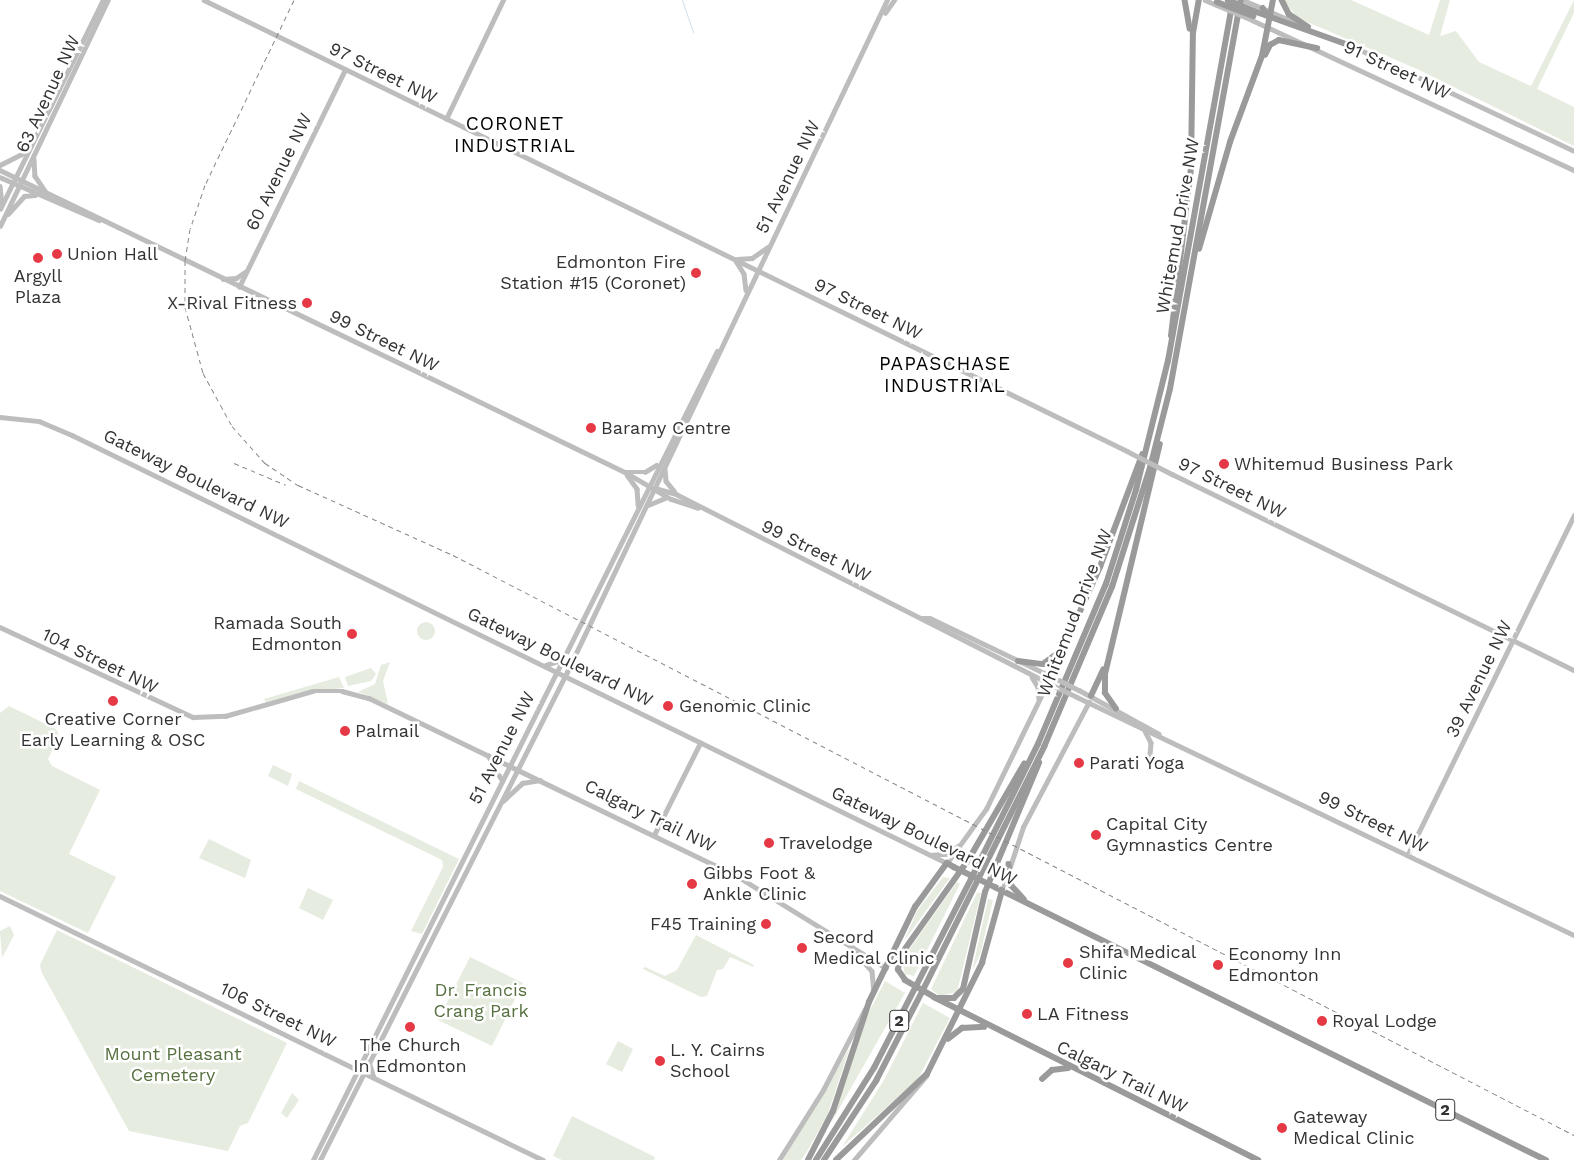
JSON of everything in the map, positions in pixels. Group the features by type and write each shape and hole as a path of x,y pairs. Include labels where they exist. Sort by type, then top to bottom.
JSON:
{"highway":[{"path":"1185,0 1190,23 1192,83"},
{"path":"1172,346 1171,323 1191,168 1194,25 1199,0"},
{"path":"1228,0 1254,13"},
{"name":"Whitemud Drive NW","path":"816,1160 874,1068 1041,745 1098,605 1150,440 1172,346 1233,0"},
{"name":"Whitemud Drive NW","path":"824,1160 876,1081 922,992 1041,745 1112,587 1162,422 1194,262 1242,0"},
{"path":"1258,68 1274,0"},
{"path":"1282,0 1289,14 1308,27"},
{"path":"1213,2 1254,13 1270,14 1349,45"},
{"path":"1263,8 1270,14"},
{"path":"1194,262 1227,152 1258,68 1268,47 1276,41 1318,48"},
{"path":"1116,709 1104,689 1113,640 1157,466 1162,422"},
{"path":"1051,676 1065,648 1150,440"},
{"path":"1092,696 1113,640"},
{"path":"1018,660 1044,664 1065,648"},
{"path":"905,980 898,970 900,956 969,859 1041,745"},
{"path":"934,998 954,998 963,989 985,892 1041,745"},
{"path":"808,1160 833,1111 869,1002 915,907 947,863"},
{"name":"Gateway Boulevard NW","path":"947,863 1546,1160"},
{"path":"1010,864 1011,885 1027,903"},
{"path":"836,1160 927,1074 989,946 1002,891"},
{"name":"Calgary Trail NW","path":"886,968 934,998 988,1028 1258,1160"},
{"path":"944,1042 962,1028 988,1028"},
{"path":"1042,1079 1053,1069 1071,1068"}],"main road":[{"name":"63 Avenue NW","path":"1,207 103,0"},
{"name":"63 Avenue NW","path":"0,226 108,0"},
{"name":"97 Street NW","path":"204,0 1574,670"},
{"path":"446,119 503,0"},
{"name":"51 Avenue NW","path":"320,1160 570,666 646,508 718,350 882,17 888,0"},
{"name":"51 Avenue NW","path":"882,17 894,0"},
{"name":"91 Street NW","path":"1242,0 1268,26 1574,170"},
{"name":"91 Street NW","path":"1254,13 1263,8"},
{"name":"91 Street NW","path":"1270,14 1308,27 1349,45 1574,151"},
{"name":"60 Avenue NW","path":"239,287 345,70"},
{"path":"0,165 18,159 30,148"},
{"path":"35,153 34,172 45,192"},
{"name":"99 Street NW","path":"0,170 100,220 625,472 648,485 676,494 698,508 1088,703 1159,734"},
{"name":"99 Street NW","path":"0,177 38,196 100,220"},
{"path":"0,186 1,207"},
{"path":"4,218 24,196 38,196"},
{"path":"733,258 752,258 769,246"},
{"path":"733,258 744,274 746,292"},
{"path":"222,278 236,278 248,269"},
{"name":"51 Avenue NW","path":"312,1160 648,485 718,350"},
{"name":"Gateway Boulevard NW","path":"0,417 29,419 57,428 947,863"},
{"path":"625,472 651,470 661,460"},
{"path":"665,467 666,481 676,494"},
{"path":"625,472 637,489 638,508"},
{"name":"99 Street NW","path":"655,488 671,500 698,508"},
{"path":"646,508 659,498 671,500"},
{"name":"39 Avenue NW","path":"1408,854 1574,515"},
{"name":"99 Street NW","path":"921,618 930,618 1051,676 1092,696 1159,734 1574,935"},
{"name":"104 Street NW","path":"0,627 190,717"},
{"path":"542,665 556,664 567,650"},
{"path":"567,650 570,666"},
{"path":"1028,673 1038,687 1038,703"},
{"path":"947,863 972,831 1051,676"},
{"name":"Calgary Trail NW","path":"190,717 219,718 306,692 347,692 381,703 654,835 764,891 886,968"},
{"path":"1002,891 1010,864 1033,806 1092,696"},
{"path":"1142,728 1150,739 1150,754"},
{"path":"654,835 700,743"},
{"path":"487,754 500,771 498,786"},
{"path":"499,805 522,783 541,780"},
{"path":"930,855 949,852 972,831"},
{"name":"106 Street NW","path":"0,896 543,1160"},
{"path":"848,943 872,972 874,992"},
{"path":"779,1160 814,1106 869,1002"},
{"path":"369,1060 375,1078"},
{"path":"855,1158 927,1074"}],"green space":[{"path":"1283,0 1351,0 1429,35 1440,0 1450,0 1440,36 1456,31 1479,62 1531,86 1574,0 1574,13 1537,89 1574,107 1574,146 1417,69 1298,18"},
{"path":"426,622 432,625 435,631 432,637 426,640 420,637 417,631 420,625"},
{"path":"390,662 383,681 388,704 358,692 375,684 381,665"},
{"path":"371,668 376,674 371,681 348,686 345,677"},
{"path":"339,677 344,688 303,692 266,702 264,699"},
{"path":"9,706 56,729 59,735 48,759 52,766 100,790 69,854 116,877 88,933 0,891 0,713"},
{"path":"273,765 292,774 288,786 268,776"},
{"path":"299,781 459,859 422,934 411,931 443,867 442,860 296,789"},
{"path":"209,839 251,860 245,878 199,858"},
{"path":"943,877 950,878 904,941 917,911"},
{"path":"957,882 960,884 914,976 905,974 902,962 906,954"},
{"path":"308,888 333,900 323,920 299,908"},
{"path":"977,893 981,893 957,992 940,996 931,989"},
{"path":"988,899 993,900 980,955 972,971"},
{"path":"10,926 14,935 2,958 0,931"},
{"name":"Mount Pleasant Cemetery","path":"57,930 287,1043 248,1123 240,1126 228,1151 129,1131 42,973 40,965"},
{"path":"696,935 754,965 753,967 730,957 723,969 717,970 707,996 701,997 643,969 645,967 665,976 677,970"},
{"name":"Dr. Francis Crang Park","path":"470,957 523,983 492,1046 438,1020"},
{"path":"885,981 905,993 831,1123 867,1016"},
{"path":"923,1003 950,1018 918,1079 842,1147 884,1080"},
{"path":"618,1041 633,1049 622,1072 606,1064"},
{"path":"850,1047 827,1116 806,1153 801,1160 783,1160"},
{"path":"292,1093 299,1100 287,1118 281,1113"},
{"path":"572,1116 655,1157 654,1160 562,1160 553,1156"}],"waterway":[{"path":"682,0 693,32"}],"railway":[{"path":"294,0 205,185 190,229 185,261 185,307 203,373 232,426 265,463 298,485 453,555 1574,1135"},
{"path":"234,463 286,485"}],"place":[{"name":"Union Hall","path":"57,254"},
{"name":"Argyll Plaza","path":"38,258"},
{"name":"Edmonton Fire Station #15 (Coronet)","path":"696,273"},
{"name":"X-Rival Fitness","path":"307,303"},
{"name":"Baramy Centre","path":"591,428"},
{"name":"Whitemud Business Park","path":"1224,464"},
{"name":"Ramada South Edmonton","path":"352,634"},
{"name":"Creative Corner Early Learning & OSC","path":"113,701"},
{"name":"Genomic Clinic","path":"668,706"},
{"name":"Palmail","path":"345,731"},
{"name":"Parati Yoga","path":"1079,763"},
{"name":"Capital City Gymnastics Centre","path":"1096,835"},
{"name":"Travelodge","path":"769,843"},
{"name":"Gibbs Foot & Ankle Clinic","path":"692,884"},
{"name":"F45 Training","path":"766,924"},
{"name":"Secord Medical Clinic","path":"802,948"},
{"name":"Shifa Medical Clinic","path":"1068,963"},
{"name":"Economy Inn Edmonton","path":"1218,965"},
{"name":"LA Fitness","path":"1027,1014"},
{"name":"Royal Lodge","path":"1322,1021"},
{"name":"The Church In Edmonton","path":"410,1027"},
{"name":"L. Y. Cairns School","path":"660,1061"},
{"name":"Gateway Medical Clinic","path":"1282,1128"}],"district":[{"name":"CORONET INDUSTRIAL","path":"515,135"},
{"name":"PAPASCHASE INDUSTRIAL","path":"945,375"}]}
